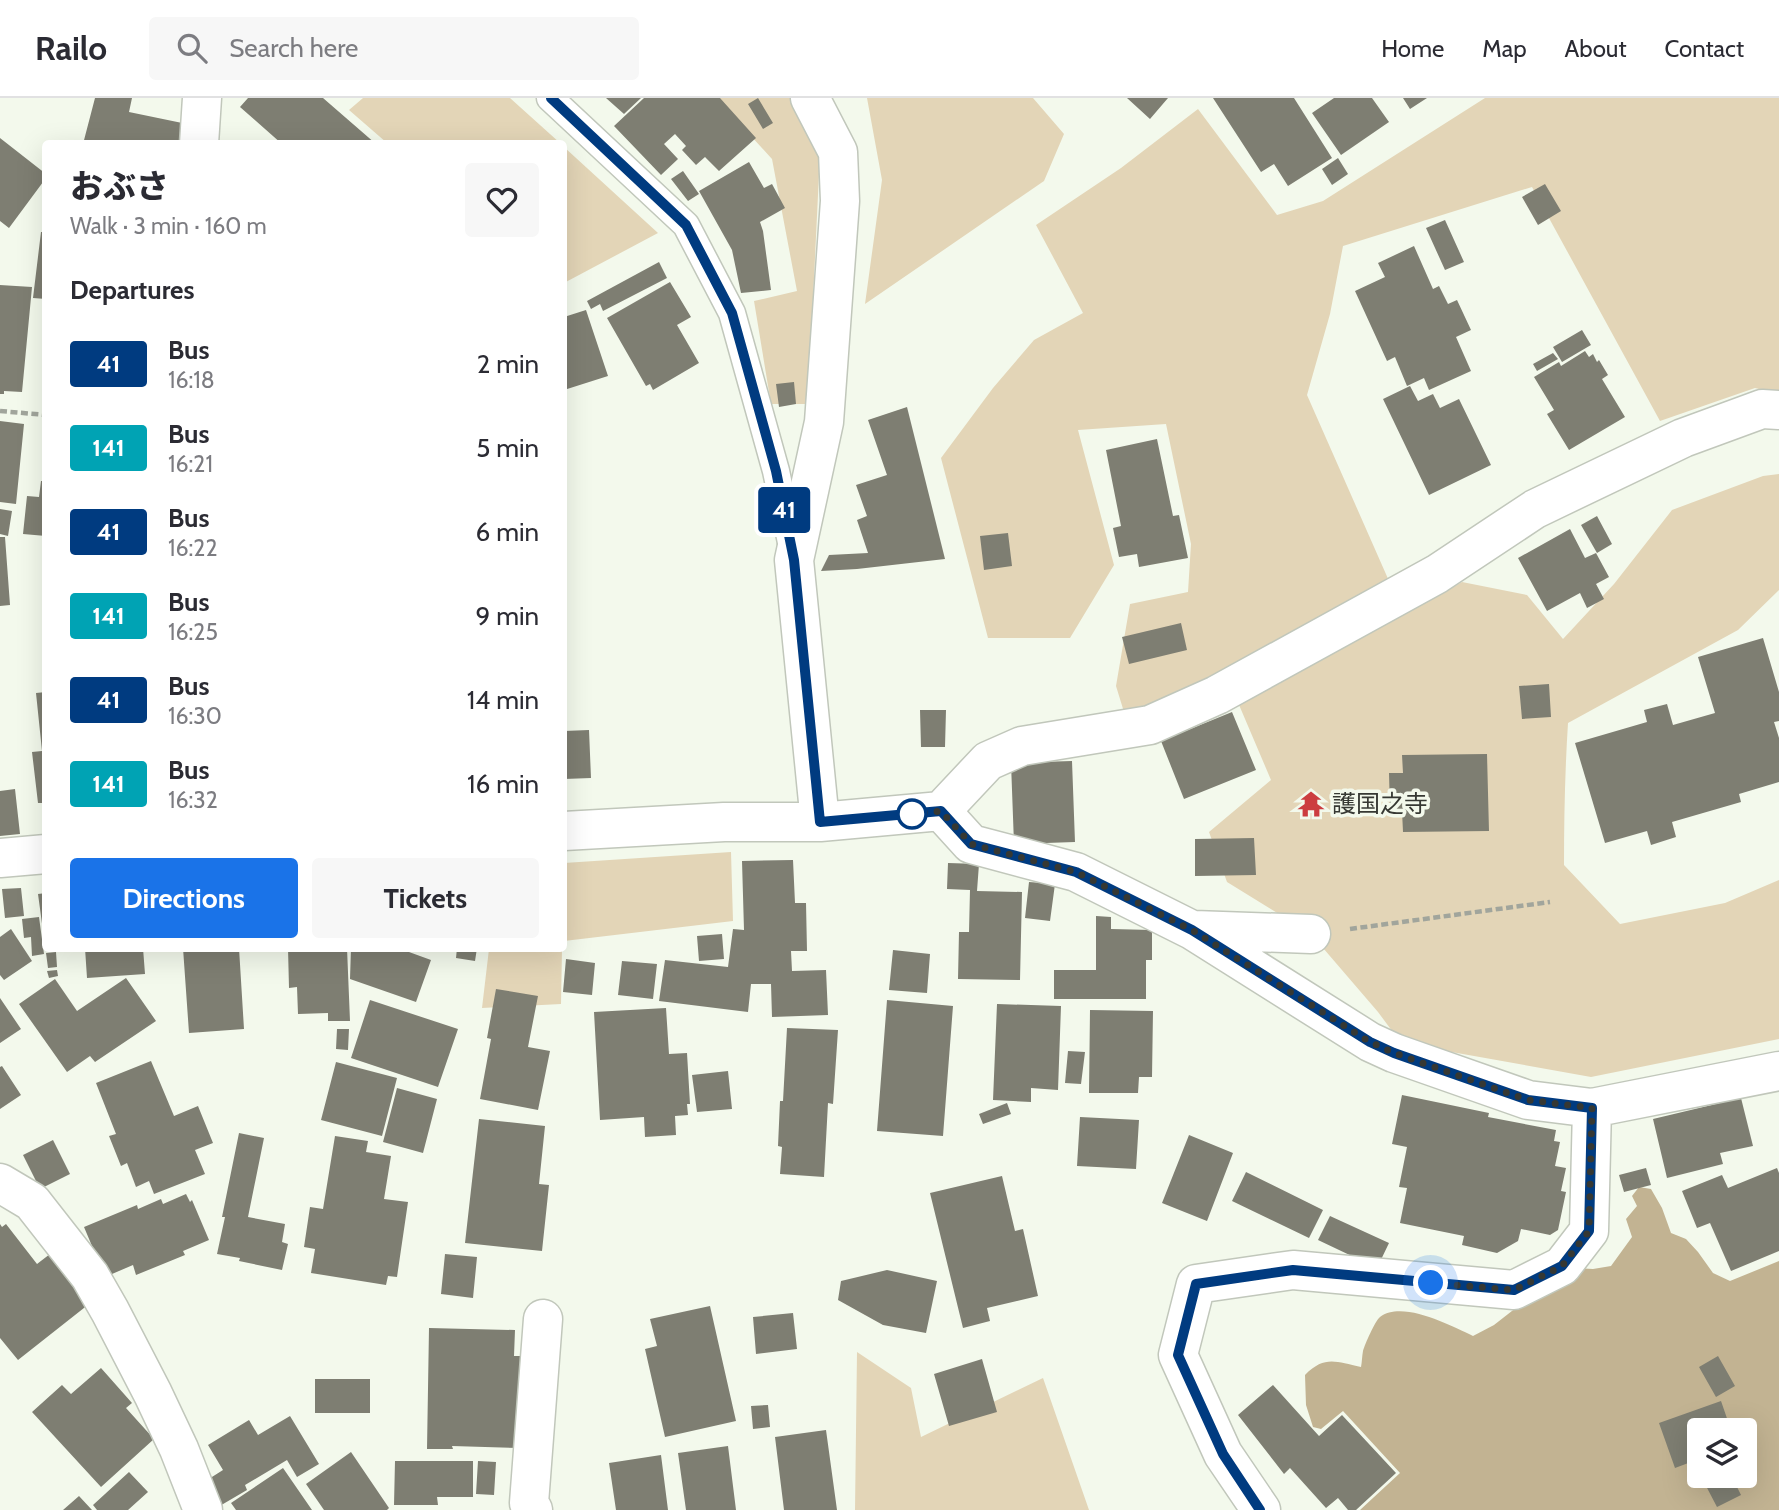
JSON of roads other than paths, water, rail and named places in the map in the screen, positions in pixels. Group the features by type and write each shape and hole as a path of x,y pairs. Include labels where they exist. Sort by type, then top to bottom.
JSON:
{"street":[{"path":"199,140 202,98"},
{"path":"810,98 838,152 840,201 824,422 794,560 820,822"},
{"path":"567,831 724,822 820,822 941,811 988,761 1022,746 1150,725 1217,695 1437,574 1535,509 1683,438 1762,409 1779,410"},
{"path":"941,811 971,844 1076,872 1192,930 1370,1042 1528,1100 1592,1108 1779,1071"},
{"path":"0,858 42,855"},
{"path":"1192,930 1311,934"},
{"path":"1261,1510 1223,1454 1178,1355 1196,1284 1293,1270 1514,1290 1562,1266 1589,1231 1592,1108"},
{"path":"0,1183 32,1202 90,1276 153,1394 179,1449 203,1510"},
{"path":"533,1510 529,1503 543,1319"}],"lane":[{"path":"551,98 686,225 732,313 776,471 794,560"}],"place":[{"name":"護国之寺","path":"1311,804"}]}
